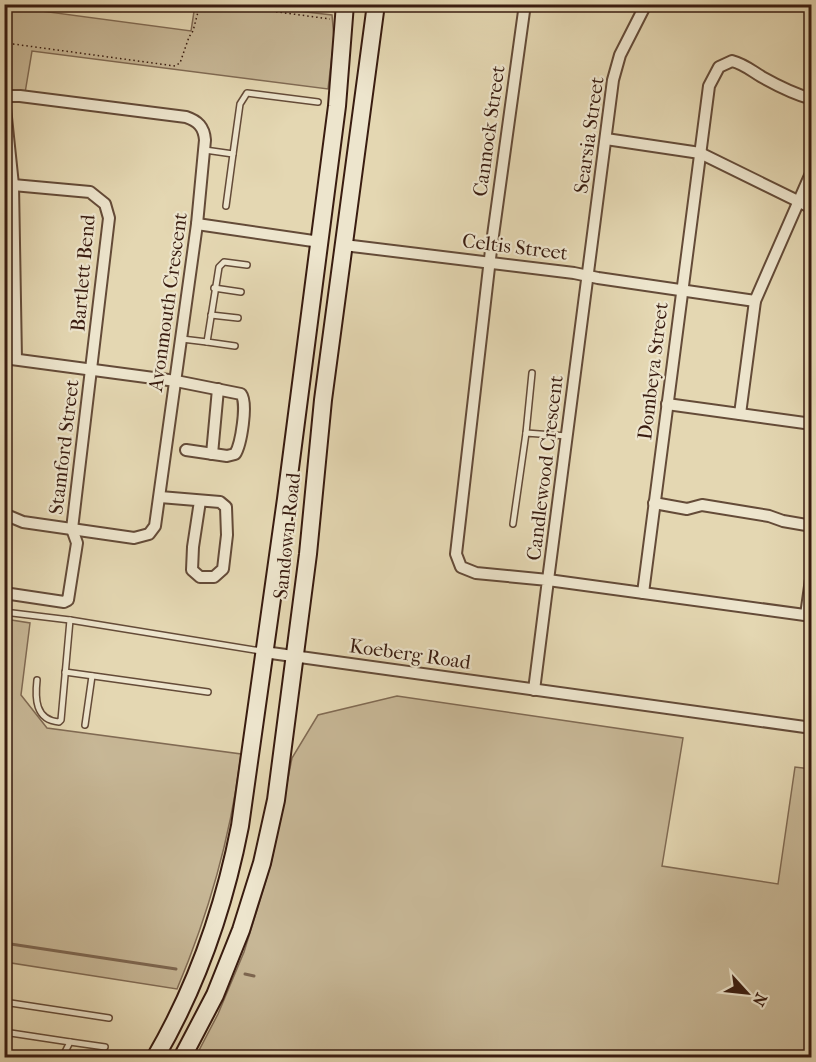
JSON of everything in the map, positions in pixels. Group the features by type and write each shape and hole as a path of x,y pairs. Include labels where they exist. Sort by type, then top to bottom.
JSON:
{"main road":[{"name":"Sandown Road","path":"154,1058 184,1003 202,962 226,888 246,790 320,242 341,66 345,4"},
{"name":"Sandown Road","path":"182,1058 219,985 241,930 262,863 276,800 296,657 323,400 376,4"}],"street":[{"name":"Cannock Street","path":"525,4 489,262 456,554 461,567 476,573 548,580"},
{"name":"Searsia Street","path":"588,276 616,68 646,4"},
{"name":"Dombeya Street","path":"643,593 709,86 719,67 732,61 738,62 796,95 812,99"},
{"name":"Avonmouth Crescent","path":"4,97 20,96 186,117 201,126 205,135 197,224 155,526 149,534 134,538 23,522 7,515"},
{"path":"4,97 13,185 10,359 176,381 237,392 244,397 237,451 231,455 186,450"},
{"path":"606,139 700,153 812,208"},
{"path":"740,414 755,301 812,171"},
{"name":"Bartlett Bend","path":"13,185 90,192 102,200 107,209 109,218 92,369"},
{"path":"197,224 320,242"},
{"name":"Celtis Street","path":"344,245 489,262 755,301"},
{"name":"Candlewood Crescent","path":"588,276 548,580 808,615"},
{"name":"Stamford Street","path":"4,594 64,602 68,600 77,543 72,529 92,369"},
{"path":"212,454 218,389"},
{"path":"667,404 812,424"},
{"path":"160,497 220,502 226,507 227,535 223,569 214,577 200,577 192,570 200,501"},
{"path":"654,503 687,509 702,505 812,526"},
{"path":"4,529 7,515"},
{"path":"808,615 812,572"},
{"path":"534,690 548,580"},
{"name":"Koeberg Road","path":"264,652 812,728"}],"lane":[{"path":"226,206 240,104 246,93 318,102"},
{"path":"205,150 233,154"},
{"path":"207,342 218,269 225,262 247,265"},
{"path":"214,288 241,292"},
{"path":"211,315 238,318"},
{"path":"182,339 235,346"},
{"path":"513,524 532,373"},
{"path":"526,433 567,436"},
{"name":"Koeberg Road","path":"4,612 70,620 264,652"},
{"path":"37,680 35,695 39,709 45,719 58,722 61,720 70,620"},
{"path":"65,672 208,692"},
{"path":"85,725 92,676"},
{"path":"4,1002 109,1018"},
{"path":"4,1032 105,1047"},
{"path":"62,1058 70,1042"}],"path":[{"path":"4,45 13,44 175,66 180,63 200,8 210,4"},
{"path":"218,4 336,20"}],"shaded area":[{"path":"195,5 245,5 332,15 334,38 328,89 32,51 25,93 5,91 4,6 191,31"},
{"path":"5,619 30,623 21,695 47,728 241,754 231,815 217,874 199,932 177,989 5,962"},
{"path":"397,696 683,738 662,866 778,884 795,767 811,769 811,1057 195,1058 218,1014 244,952 271,864 292,758 318,715"}],"waterway":[{"path":"4,943 176,969"},
{"path":"245,974 254,976"}]}
